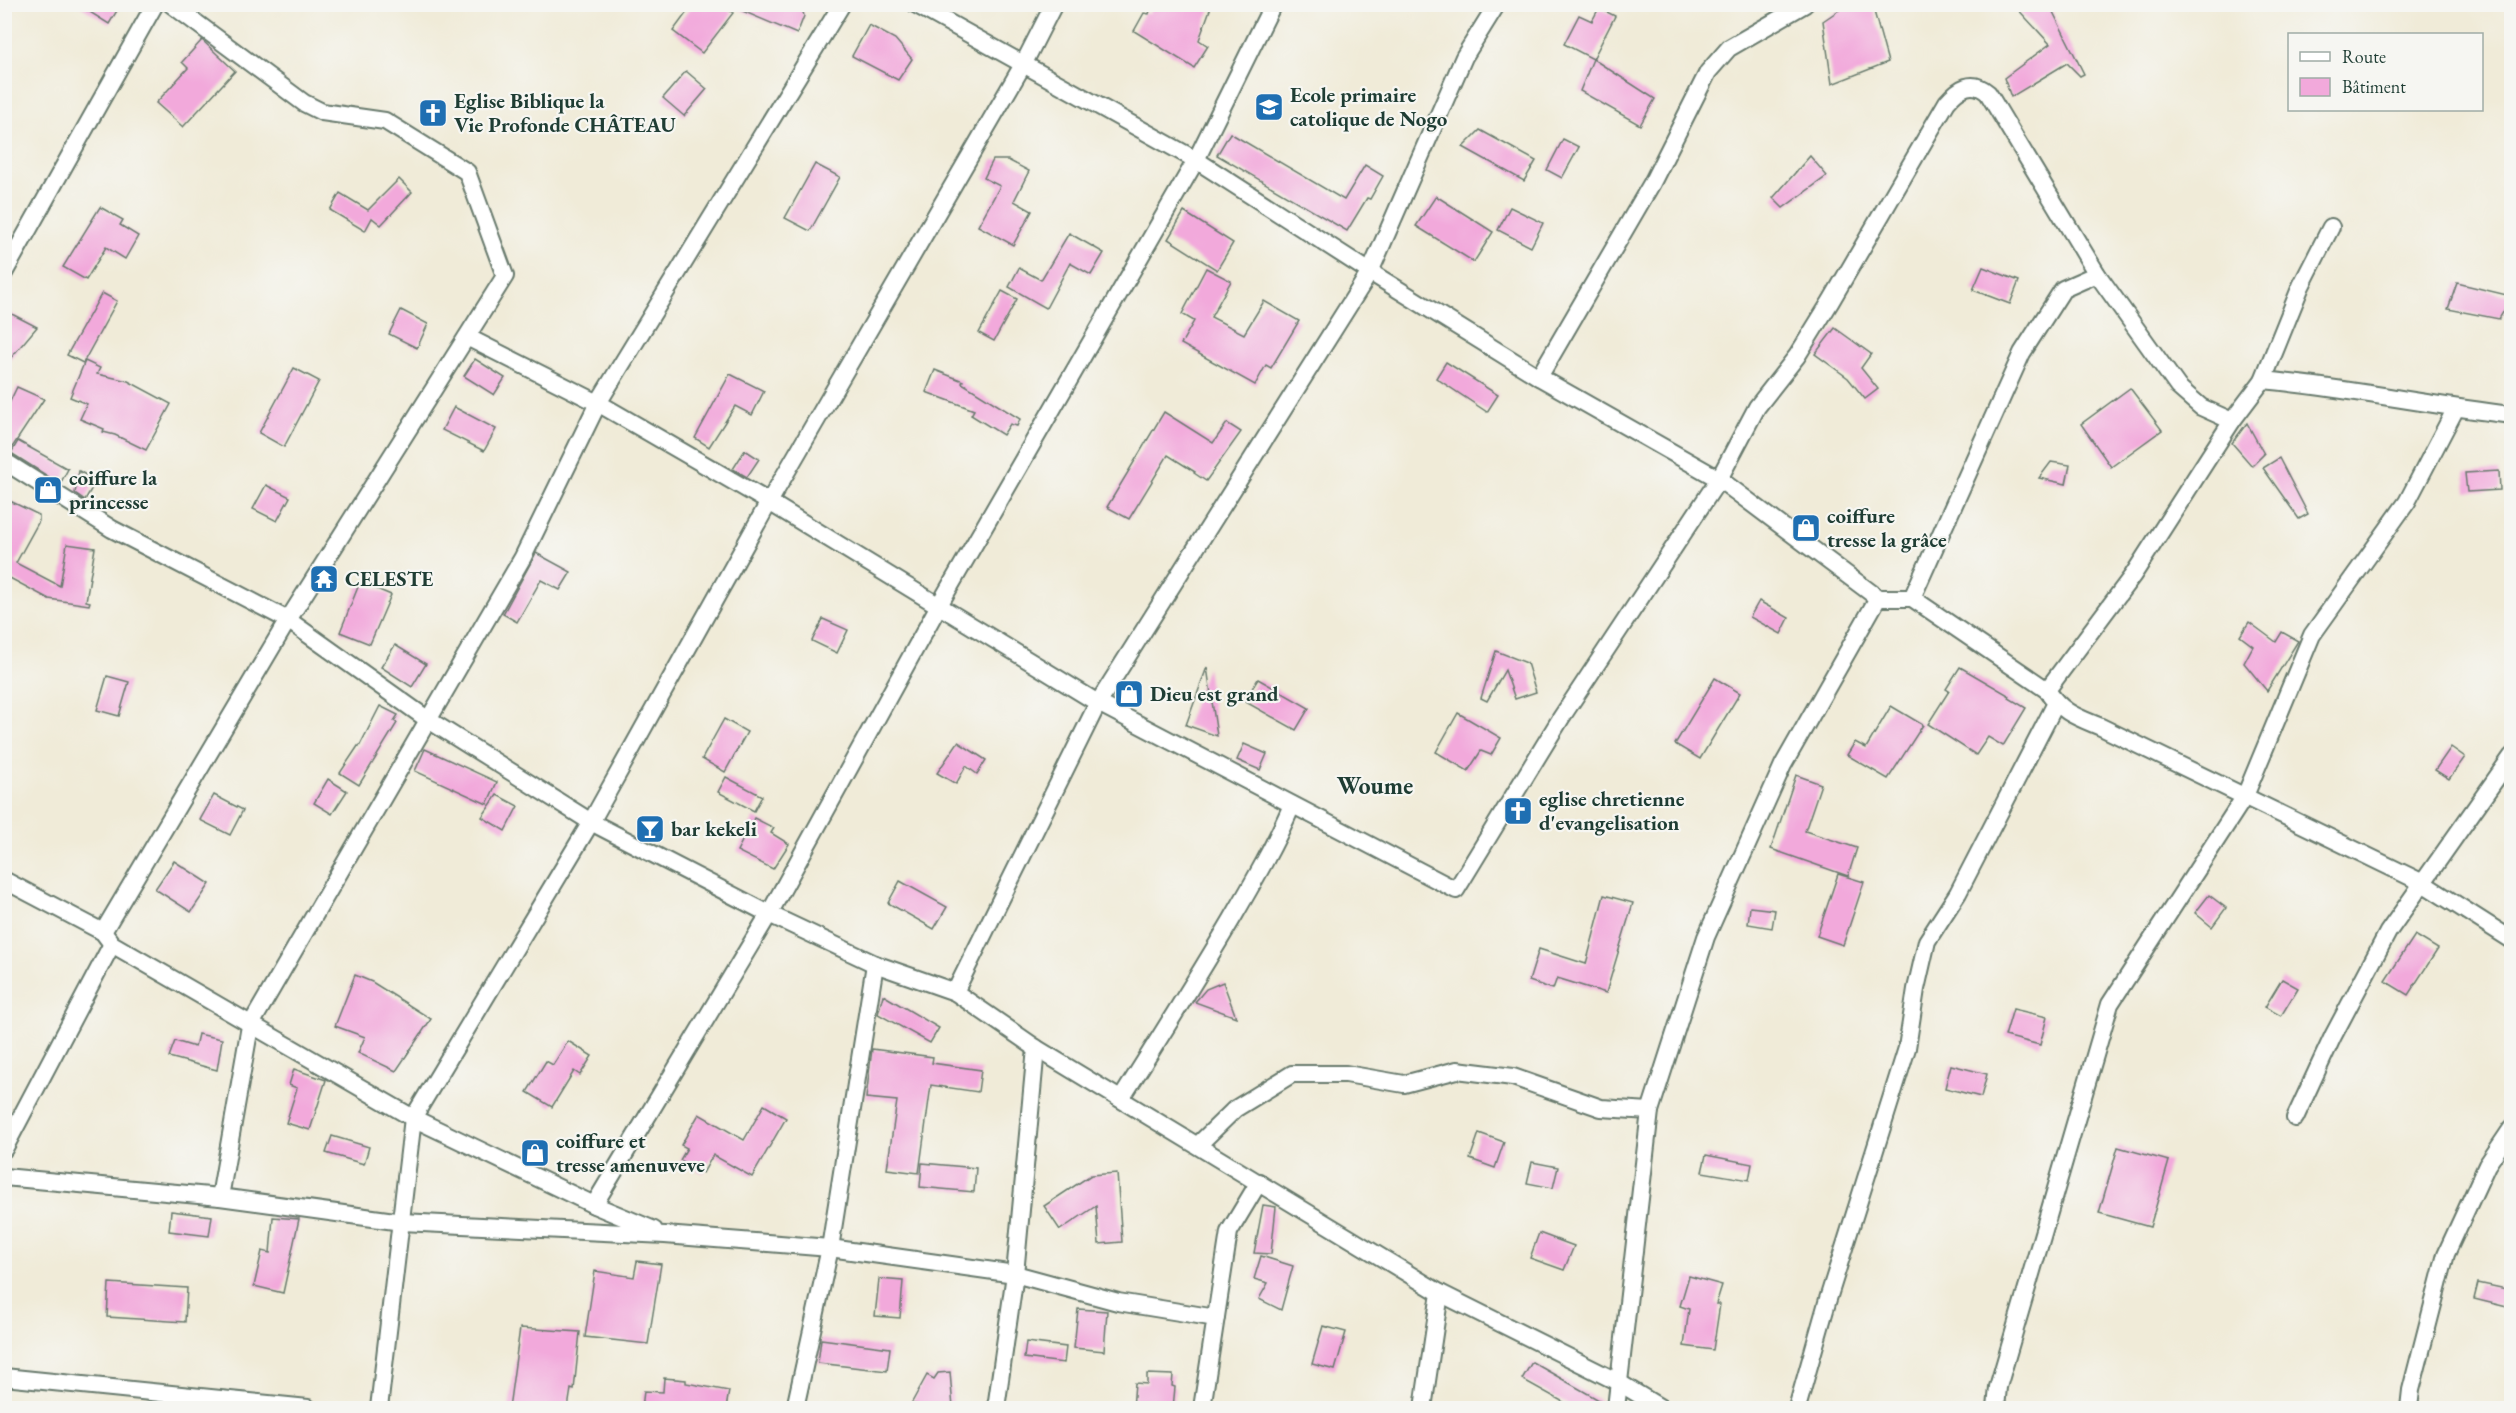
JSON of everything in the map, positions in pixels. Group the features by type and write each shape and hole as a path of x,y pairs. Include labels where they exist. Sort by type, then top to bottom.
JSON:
{"street":[{"path":"4,273 155,4"},
{"path":"4,1149 107,938 288,620 505,276 467,172 385,121 322,112 304,103 171,4"},
{"path":"220,1197 250,1026 523,557 598,403 842,4"},
{"path":"915,4 1196,160 1539,377 1719,478 1878,598 1912,598 2051,697 2067,713 2101,727 2421,882 2511,940"},
{"path":"379,1408 413,1118 591,822 769,502 1024,63 1054,4"},
{"path":"594,1205 769,914 938,607 1196,160 1273,4"},
{"path":"955,992 1098,703 1370,272 1464,57 1497,4"},
{"path":"1539,377 1652,183 1708,72 1718,59 1736,43 1805,4"},
{"path":"467,337 598,403 769,502 1098,703 1456,890 1561,718 1719,478 1757,407 1803,347 1947,102 1956,92 1969,86 1980,86 1988,93 2097,274 2178,387 2200,407 2232,421"},
{"path":"1797,1408 1828,1299 1907,1048 1916,989 1927,941 1958,893 2051,697 2232,421 2263,380 2301,286 2331,227"},
{"path":"1912,598 2022,353 2063,289 2097,274"},
{"path":"2263,380 2511,415"},
{"path":"1996,1408 2001,1375 2110,1004 2245,796 2312,635 2407,502 2456,408"},
{"path":"4,461 112,529 288,620 427,719 591,822 769,914 875,964 955,992 1036,1048 1440,1293 1618,1382 1661,1408"},
{"path":"1616,1408 1650,1111 1706,937 1782,765 1878,598"},
{"path":"2295,1118 2333,1036 2388,932 2511,756"},
{"path":"1121,1099 1250,889 1292,805"},
{"path":"4,880 107,938 250,1026 413,1118 594,1205 665,1235"},
{"path":"795,1408 830,1248 875,964"},
{"path":"996,1408 1016,1274 1036,1048"},
{"path":"1198,1145 1235,1109 1292,1074 1347,1074 1404,1084 1457,1070 1513,1077 1601,1108 1650,1111"},
{"path":"2409,1408 2411,1390 2446,1254 2487,1165 2511,1128"},
{"path":"4,1177 220,1197 402,1222 665,1235 830,1248 1016,1274 1118,1302 1216,1318"},
{"path":"1202,1408 1229,1232 1259,1182"},
{"path":"1423,1408 1440,1293"},
{"path":"4,1377 308,1408"}],"building":[{"path":"77,4 121,4 109,24"},
{"path":"693,4 721,4 733,13 702,53 673,31"},
{"path":"726,4 801,4 804,16 797,34"},
{"path":"1152,4 1212,4 1199,40 1208,46 1194,68 1134,31 1144,13 1149,14"},
{"path":"1848,4 1872,4 1888,62 1832,84 1823,21"},
{"path":"2013,4 2049,4 2084,74 2080,76 2067,63 2011,97 2004,78 2050,44"},
{"path":"1599,8 1615,16 1593,59 1564,44 1579,15 1592,21"},
{"path":"869,25 895,39 912,59 898,80 852,56"},
{"path":"202,40 235,71 183,127 156,103 188,68 182,62"},
{"path":"1593,59 1655,99 1640,125 1580,91"},
{"path":"686,71 707,89 684,116 663,98"},
{"path":"1480,130 1536,161 1524,181 1463,147"},
{"path":"1230,133 1344,200 1365,165 1383,176 1347,231 1217,155"},
{"path":"1563,139 1579,147 1562,178 1547,170"},
{"path":"1810,156 1827,176 1783,208 1773,198"},
{"path":"993,160 1008,160 1029,171 1014,201 1032,211 1013,245 978,226 1000,186 984,178"},
{"path":"815,164 840,177 810,231 785,218"},
{"path":"399,179 412,192 381,225 372,218 365,231 330,210 340,193 368,210"},
{"path":"1436,196 1493,232 1474,262 1416,226"},
{"path":"100,207 123,220 120,225 138,236 125,259 106,247 86,280 63,267"},
{"path":"1510,207 1543,223 1531,247 1498,230"},
{"path":"1184,212 1233,243 1217,270 1168,239"},
{"path":"1069,233 1104,253 1091,275 1070,263 1046,308 1009,287 1019,268 1041,280"},
{"path":"1983,267 2019,281 2010,304 1973,290"},
{"path":"1206,268 1231,281 1211,317 1244,334 1264,301 1299,321 1271,368 1266,365 1255,385 1181,344 1194,321 1182,314"},
{"path":"2457,283 2511,296 2511,299 2499,319 2448,309"},
{"path":"1002,291 1017,299 994,341 979,333"},
{"path":"102,293 117,301 83,363 67,355"},
{"path":"4,310 37,327 4,366"},
{"path":"401,310 428,324 417,348 389,334"},
{"path":"1835,328 1871,354 1861,368 1878,389 1865,399 1848,378 1815,354"},
{"path":"475,359 505,378 494,395 464,376"},
{"path":"85,361 100,368 97,374 128,381 171,404 146,450 115,435 103,432 104,429 80,419 87,404 70,397"},
{"path":"1446,362 1498,395 1487,412 1436,378"},
{"path":"294,368 319,381 284,447 259,433"},
{"path":"935,370 963,381 962,383 1020,419 1017,426 1010,424 1003,435 971,415 974,410 926,392"},
{"path":"730,374 764,391 752,415 735,406 709,447 695,438"},
{"path":"17,387 44,399 9,452 4,451 4,414"},
{"path":"2130,388 2162,430 2111,467 2081,424"},
{"path":"454,407 496,429 484,451 442,430"},
{"path":"1164,412 1213,443 1227,423 1241,432 1206,481 1168,455 1129,519 1107,507"},
{"path":"2247,423 2264,454 2252,466 2232,443"},
{"path":"18,441 68,469 60,484 11,453"},
{"path":"745,450 759,459 747,477 733,469"},
{"path":"2279,458 2308,514 2299,519 2263,468"},
{"path":"2051,462 2070,465 2066,484 2039,478"},
{"path":"79,471 96,481 85,500 75,493"},
{"path":"2499,471 2500,490 2467,492 2465,473"},
{"path":"266,485 290,497 277,521 253,509"},
{"path":"10,501 39,515 39,521 16,563 60,586 67,544 95,548 86,601 90,602 89,605 49,599 8,577 4,584 4,511"},
{"path":"536,553 571,572 560,590 541,580 517,622 503,614"},
{"path":"360,582 391,595 370,644 340,632"},
{"path":"1759,601 1789,618 1781,634 1750,617"},
{"path":"823,619 848,630 837,653 812,641"},
{"path":"2249,622 2276,642 2282,632 2298,641 2267,691 2244,663 2253,646 2240,636"},
{"path":"395,645 426,664 412,687 381,667"},
{"path":"1496,651 1527,663 1536,692 1515,699 1505,670 1487,701 1481,698"},
{"path":"1207,667 1217,736 1186,725"},
{"path":"1960,667 2026,708 2003,746 1988,737 1976,755 1928,724 1949,691 1946,689"},
{"path":"107,676 129,682 119,716 97,710"},
{"path":"1715,678 1740,693 1700,759 1675,744"},
{"path":"1258,679 1309,708 1296,730 1244,701"},
{"path":"380,706 398,715 394,721 397,723 359,785 340,773 359,747"},
{"path":"1891,706 1923,725 1888,779 1847,755 1855,742 1866,748"},
{"path":"1458,713 1501,738 1491,755 1481,751 1468,771 1436,752"},
{"path":"724,719 747,732 725,772 702,759"},
{"path":"958,742 986,760 977,774 966,766 956,784 937,773"},
{"path":"1244,744 1267,754 1260,770 1237,760"},
{"path":"2451,747 2465,757 2449,779 2435,770"},
{"path":"425,749 497,782 487,804 415,771"},
{"path":"1796,775 1821,784 1805,831 1857,848 1848,876 1771,849"},
{"path":"726,777 762,796 754,811 718,792"},
{"path":"328,779 347,791 332,814 314,803"},
{"path":"214,795 243,810 230,835 200,820"},
{"path":"497,795 518,806 505,831 482,817"},
{"path":"754,818 774,828 771,833 789,844 773,869 737,851"},
{"path":"174,861 210,884 191,912 155,889"},
{"path":"1838,874 1864,882 1843,945 1817,936"},
{"path":"900,881 947,907 934,929 888,903"},
{"path":"1604,895 1633,903 1606,993 1557,978 1553,989 1529,981 1539,949 1586,964"},
{"path":"2209,895 2226,908 2212,927 2195,913"},
{"path":"1750,907 1775,910 1772,928 1748,924"},
{"path":"2415,935 2438,949 2408,995 2385,981"},
{"path":"355,975 372,982 431,1019 396,1071 358,1053 365,1037 335,1026"},
{"path":"2282,979 2298,988 2281,1016 2265,1007"},
{"path":"1223,982 1236,1017 1195,1002 1206,989"},
{"path":"883,995 939,1028 930,1043 878,1014"},
{"path":"2013,1009 2047,1017 2040,1045 2005,1036"},
{"path":"198,1034 222,1039 217,1070 169,1057 175,1041 195,1047"},
{"path":"568,1041 592,1056 580,1075 574,1071 552,1107 527,1092 546,1061 553,1065"},
{"path":"872,1049 933,1057 932,1063 981,1070 978,1092 931,1085 919,1173 887,1169 897,1101 866,1098"},
{"path":"1951,1065 1987,1074 1981,1097 1945,1088"},
{"path":"294,1069 326,1080 310,1130 286,1123 297,1088 289,1085"},
{"path":"764,1105 786,1118 752,1177 713,1155 703,1173 680,1160 687,1148 681,1145 699,1114 744,1140"},
{"path":"1479,1133 1504,1142 1495,1168 1470,1159"},
{"path":"332,1136 369,1147 364,1164 326,1153"},
{"path":"2118,1147 2169,1161 2150,1227 2099,1213"},
{"path":"1706,1155 1752,1164 1749,1180 1702,1172"},
{"path":"1532,1162 1558,1167 1553,1188 1527,1183"},
{"path":"922,1163 976,1168 974,1192 920,1187"},
{"path":"1117,1173 1122,1242 1099,1244 1096,1206 1060,1230 1044,1206 1091,1175"},
{"path":"1263,1205 1276,1207 1271,1254 1254,1253"},
{"path":"171,1211 212,1216 209,1236 169,1231"},
{"path":"273,1217 299,1219 283,1293 254,1286 262,1251 270,1253"},
{"path":"1539,1233 1574,1246 1564,1270 1530,1258"},
{"path":"1261,1256 1293,1266 1281,1310 1259,1299 1268,1283 1254,1279"},
{"path":"637,1261 661,1264 648,1344 585,1337 595,1271 634,1277"},
{"path":"1689,1276 1722,1285 1716,1304 1720,1304 1713,1350 1684,1346 1689,1309 1680,1306"},
{"path":"879,1279 903,1281 900,1318 875,1316"},
{"path":"109,1283 187,1288 185,1322 107,1317"},
{"path":"2478,1283 2511,1290 2511,1308 2474,1299"},
{"path":"1078,1309 1107,1311 1104,1351 1074,1348"},
{"path":"1323,1326 1346,1332 1335,1370 1312,1364"},
{"path":"520,1328 580,1332 574,1390 571,1389 568,1408 509,1408"},
{"path":"821,1339 890,1348 887,1371 818,1363"},
{"path":"1026,1342 1066,1347 1064,1363 1024,1358"},
{"path":"1532,1362 1606,1404 1606,1408 1574,1408 1522,1379"},
{"path":"950,1372 953,1408 911,1404 927,1375 934,1379 938,1373"},
{"path":"1147,1374 1173,1375 1172,1386 1175,1387 1173,1408 1133,1408 1135,1383 1147,1384"},
{"path":"664,1378 686,1380 686,1383 729,1391 726,1408 642,1408 644,1391 663,1392"}],"place":[{"name":"Ecole primaire catolique de Nogo","path":"1269,107"},
{"name":"Eglise Biblique la Vie Profonde CHÂTEAU","path":"433,113"},
{"name":"coiffure la princesse","path":"48,490"},
{"name":"coiffure tresse la grâce","path":"1806,528"},
{"name":"CELESTE","path":"324,579"},
{"name":"Dieu est grand","path":"1129,694"},
{"name":"eglise chretienne d'evangelisation","path":"1518,811"},
{"name":"bar kekeli","path":"650,829"},
{"name":"coiffure et tresse amenuveve","path":"535,1153"}],"district":[{"name":"Woume","path":"1375,786"}]}
